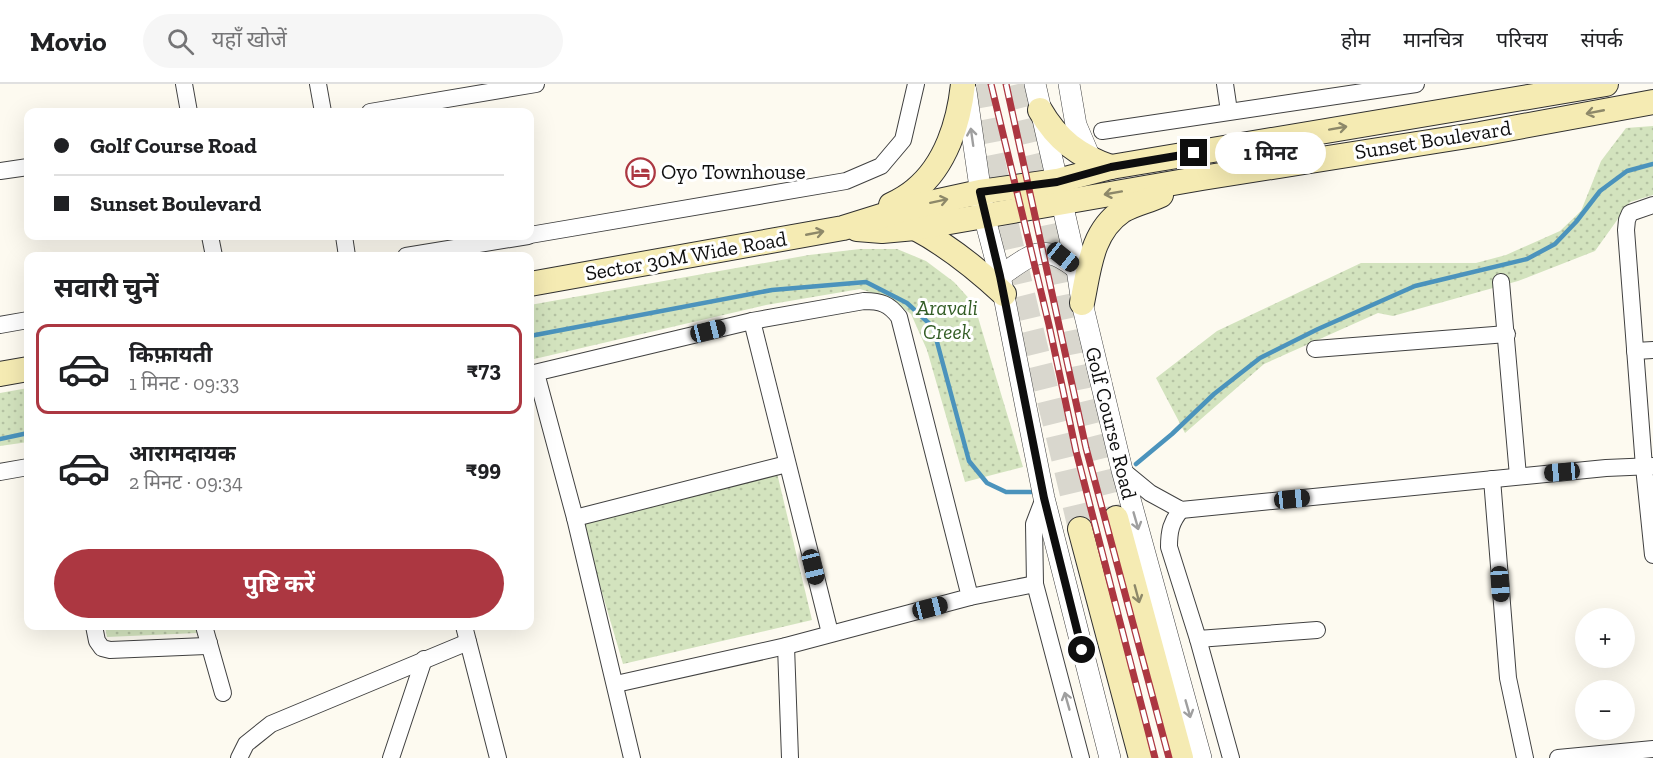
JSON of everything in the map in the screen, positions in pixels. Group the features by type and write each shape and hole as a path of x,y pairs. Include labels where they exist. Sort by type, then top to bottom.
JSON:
{"main road":[{"path":"843,228 881,211 916,190 939,164 956,123 964,84"},
{"name":"Sunset Boulevard","path":"1059,192 1101,164 1606,84"},
{"name":"Sunset Boulevard","path":"843,228 907,208 982,204 1059,192 1202,178 1480,134 1653,102"},
{"path":"1477,104 1480,134"},
{"path":"1040,110 1048,124 1067,145 1101,164"},
{"path":"1083,303 1092,252 1105,227 1123,211 1202,178"},
{"name":"Sunset Boulevard","path":"843,228 882,231 915,228 982,204"},
{"name":"Sector 30M Wide Road","path":"534,283 843,228"},
{"path":"915,228 939,241 1002,285"},
{"path":"0,374 24,370"},
{"path":"1116,518 1181,758"},
{"path":"1080,529 1141,758"}],"street":[{"path":"184,84 188,108"},
{"path":"318,84 322,108"},
{"path":"394,108 536,84"},
{"path":"534,234 846,181 881,166 903,140 916,84"},
{"path":"964,84 982,204 1002,285 1044,498 1110,758"},
{"name":"Golf Course Road","path":"1035,84 1122,470 1202,758"},
{"path":"1069,84 1076,125 1101,164"},
{"path":"1225,84 1229,111"},
{"path":"1102,131 1416,84"},
{"path":"0,171 24,168"},
{"path":"1653,205 1630,213 1627,220 1635,351 1648,466 1653,555"},
{"path":"429,252 500,240"},
{"path":"1002,285 1028,256 1049,253 1063,257 1077,268"},
{"path":"1501,282 1518,476"},
{"path":"534,373 752,321 864,302 880,302 891,306 899,317 970,597"},
{"path":"0,325 24,321"},
{"path":"752,321 831,633"},
{"path":"1315,349 1507,334"},
{"path":"1635,351 1653,350"},
{"path":"534,376 575,518 632,758"},
{"path":"575,518 787,464"},
{"path":"1122,470 1150,493 1181,510 1518,476 1648,466"},
{"path":"0,472 24,468"},
{"path":"1492,479 1508,678 1525,758"},
{"path":"1044,498 1034,524 1035,584 1081,758"},
{"path":"1181,510 1173,519 1169,531 1169,547 1198,639 1231,758"},
{"path":"616,684 786,646 970,597 1035,584"},
{"path":"95,630 97,641 102,648 110,650 206,646 209,643"},
{"path":"205,630 223,693"},
{"path":"1198,639 1317,630"},
{"path":"239,758 246,744 271,724 423,659 466,634 498,758"},
{"path":"786,646 790,758"},
{"path":"391,758 423,659"},
{"path":"1558,758 1653,748"}],"green space":[{"path":"1653,126 1653,195 1630,202 1595,251 1518,281 1393,316 1378,313 1264,364 1185,433 1156,378 1217,331 1361,263 1476,263 1506,255 1560,231 1581,211 1601,161 1626,128"},
{"name":"Aravali Creek","path":"860,249 897,249 926,261 954,282 974,304 1023,467 965,482 927,350 911,314 889,298 860,289 766,305 534,359 534,304 809,255"},
{"path":"24,389 24,443 0,446 0,393"},
{"path":"777,473 812,620 623,664 582,524"},
{"path":"106,630 196,630 197,633 107,637"}],"waterway":[{"path":"1136,464 1214,394 1260,358 1318,329 1415,286 1527,259 1555,244 1600,191 1627,171 1653,164"},
{"path":"534,335 772,290 866,282 907,303 933,327 969,461 987,483 1006,492 1037,492"},
{"path":"0,439 24,434"}],"tunnel":[{"path":"979,84 1013,252 1080,529"},
{"path":"1018,84 1051,224 1086,397 1116,518"}],"railway":[{"path":"991,84 1049,325 1076,451 1155,758"},
{"path":"1006,84 1086,448 1169,758"}],"place":[{"name":"Oyo Townhouse","path":"640,172"}],"route":[{"path":"1082,650 1054,543 996,253 984,215 980,192 1057,182 1111,167 1194,153"}]}
